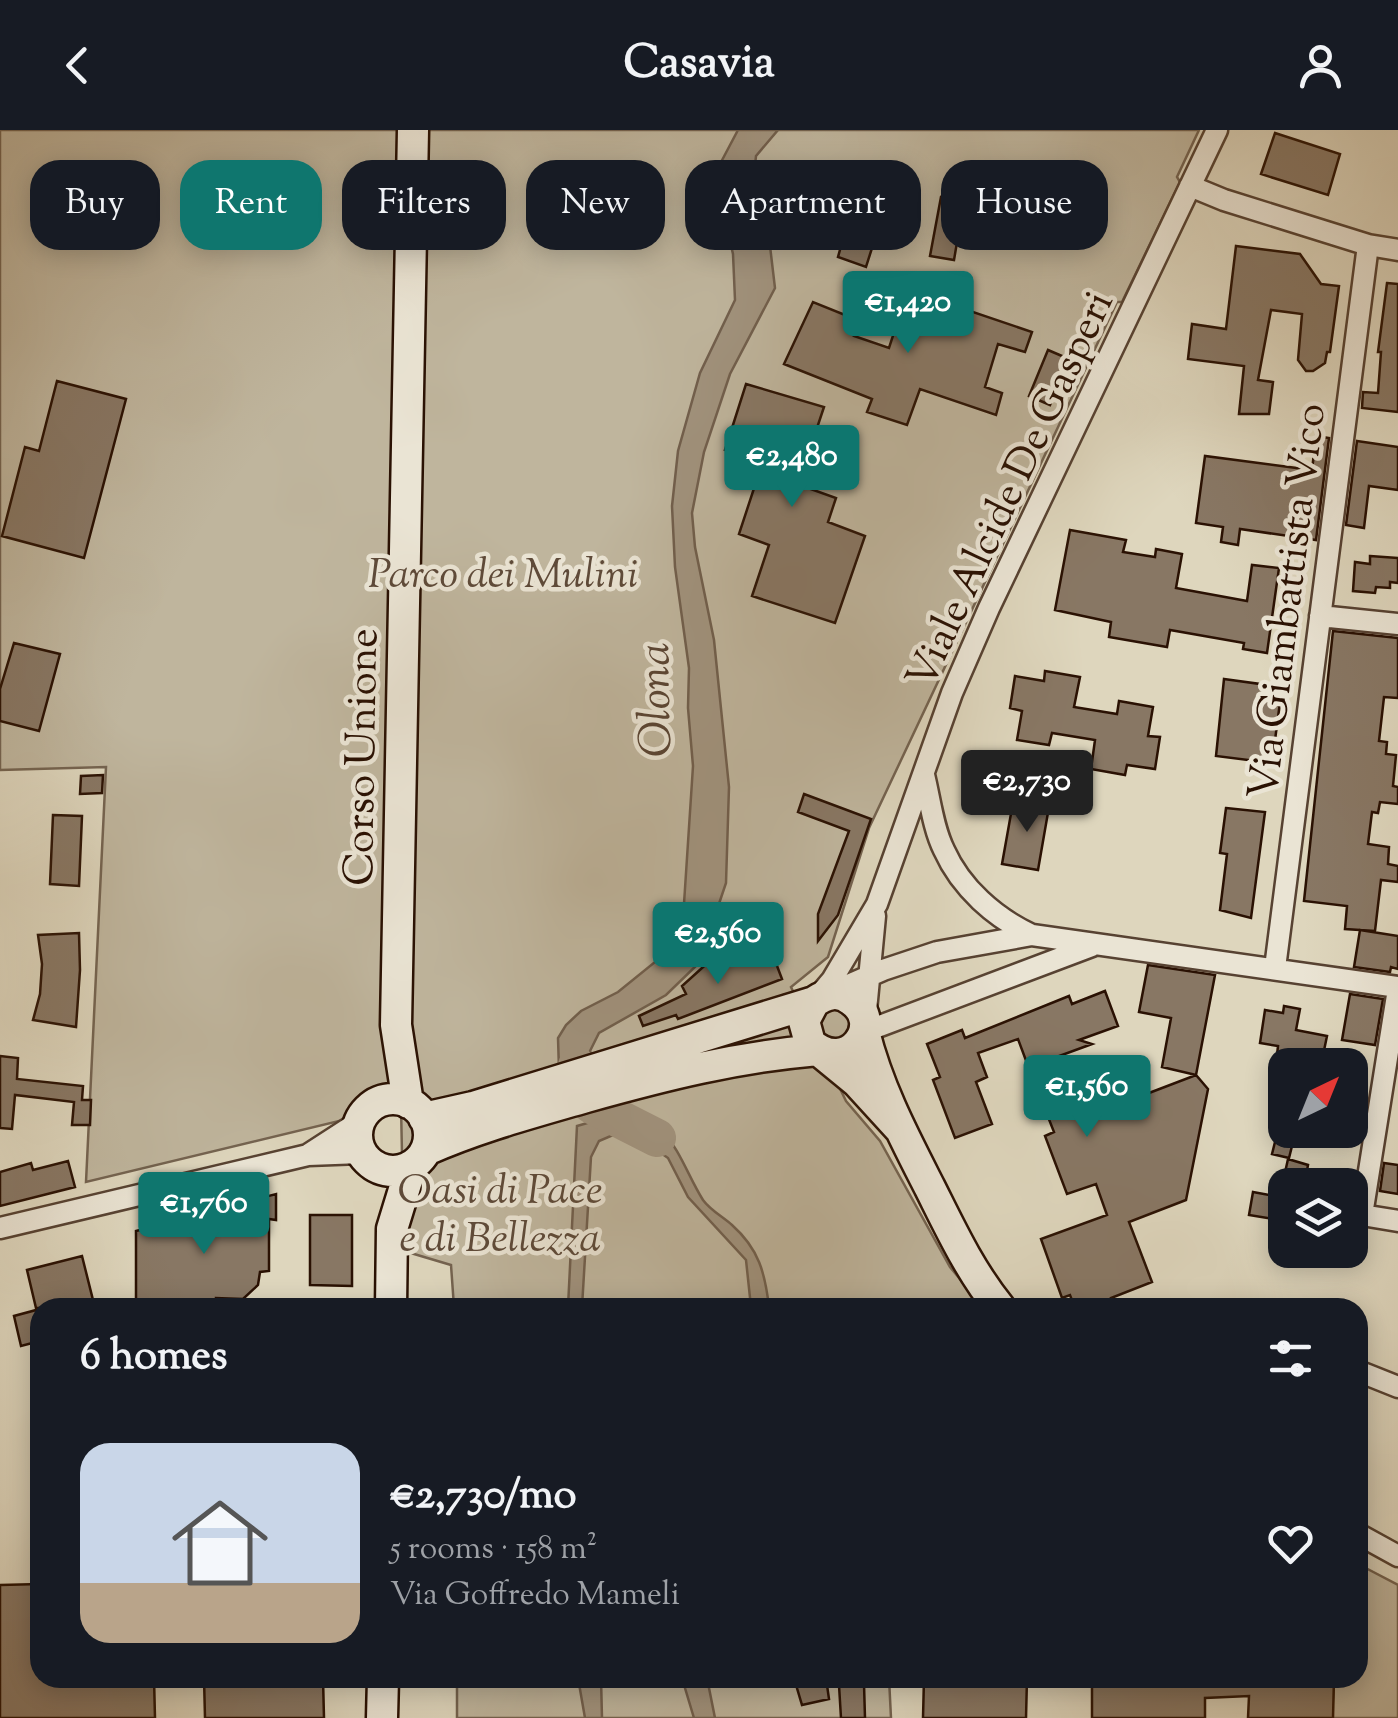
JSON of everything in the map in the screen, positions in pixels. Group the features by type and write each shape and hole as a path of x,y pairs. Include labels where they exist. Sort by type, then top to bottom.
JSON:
{"street":[{"name":"Corso Unione","path":"393,1111 413,130"},
{"name":"Viale Alcide De Gasperi","path":"876,904 952,692 989,608 1217,130"},
{"path":"1190,186 1224,200 1398,250"},
{"name":"Via Giambattista Vico","path":"1276,968 1368,244"},
{"path":"1320,616 1398,624"},
{"path":"923,773 943,849 966,885 1005,922 1032,934 1398,988 1362,1215 1398,1221"},
{"path":"647,1067 818,1050 846,1053 861,1040 865,1026 876,904"},
{"path":"876,904 804,1021 810,1043 857,1082 899,1128"},
{"path":"308,1155 369,1160 388,1171 419,1158 475,1118 647,1067 937,952 1032,934"},
{"path":"865,1026 1099,944"},
{"path":"821,998 844,995 856,1003 874,1071 899,1128 964,1256 993,1298"},
{"path":"0,1228 308,1155 393,1111 475,1118"},
{"path":"392,1229 429,1139 393,1111"},
{"path":"391,1298 392,1229 369,1160 358,1143 393,1111"},
{"path":"1368,1375 1398,1387"},
{"path":"1368,1540 1398,1556"},
{"path":"382,1718 383,1688"}],"green space":[{"name":"Parco dei Mulini","path":"0,130 1199,130 1177,177 1180,182 1122,302 1117,302 869,828 828,957 791,987 807,1020 829,998 861,1030 821,1049 846,1101 880,1141 950,1267 976,1298 453,1298 451,1265 404,1251 401,1106 86,1182 106,767 0,770"},
{"path":"1368,1569 1398,1585 1398,1718 1332,1718 1334,1688 1368,1688"},
{"path":"457,1688 890,1688 891,1718 457,1718"}],"shaded area":[{"path":"738,130 778,130 756,160 722,160"},
{"path":"732,250 770,250 775,288 730,374 704,452 692,513 714,640 729,787 726,883 699,963 666,995 599,1033 590,1051 594,1062 559,1070 558,1038 566,1025 581,1011 618,992 660,958 683,919 693,766 689,668 675,567 672,506 678,451 700,373 735,300"},
{"path":"615,1115 634,1116 661,1131 680,1156 703,1200 741,1234 755,1253 767,1298 750,1298 746,1260 688,1197 668,1158 638,1137 613,1135 599,1141 591,1157 583,1298 568,1298 577,1126"},
{"path":"580,1688 601,1688 602,1718 585,1718"},
{"path":"685,1688 709,1688 715,1718 694,1718"}],"building":[{"path":"1275,133 1340,154 1328,195 1261,174"},
{"path":"941,197 941,250 956,250 954,260 930,256"},
{"path":"1236,246 1300,254 1321,284 1339,286 1330,352 1325,363 1313,371 1306,371 1298,360 1302,314 1271,310 1258,380 1273,382 1269,414 1239,414 1244,366 1188,359 1192,324 1226,329"},
{"path":"840,250 871,250 866,267 838,257"},
{"path":"1387,283 1398,284 1398,412 1362,408 1363,392 1378,393 1378,352"},
{"path":"908,290 1032,332 1025,352 998,344 985,387 1002,393 996,415 920,389 907,425 867,412 872,399 784,364 813,302 860,321 854,336 889,348"},
{"path":"1048,350 1069,359 1050,405 1029,396"},
{"path":"57,381 126,399 84,558 2,536 25,447 39,451"},
{"path":"746,384 824,407 810,449 789,442 777,477 836,498 828,522 865,536 835,623 752,596 769,545 739,534 763,461 725,450"},
{"path":"1316,436 1329,438 1316,540 1240,529 1238,545 1221,542 1223,527 1196,523 1205,456 1312,470"},
{"path":"1357,441 1398,447 1398,490 1369,486 1364,528 1346,525"},
{"path":"1070,530 1126,540 1123,552 1155,557 1156,549 1182,554 1176,588 1247,601 1252,565 1279,568 1267,653 1243,649 1244,643 1170,630 1167,647 1109,637 1111,622 1055,610"},
{"path":"1370,556 1398,558 1398,583 1390,582 1390,588 1376,587 1375,593 1353,591 1355,562 1370,564"},
{"path":"1333,631 1398,638 1398,698 1384,697 1379,741 1387,742 1386,754 1396,755 1393,786 1398,787 1398,804 1380,802 1378,813 1372,812 1368,844 1389,847 1388,864 1398,866 1398,882 1381,880 1375,931 1345,929 1347,906 1304,901"},
{"path":"14,643 60,654 39,731 0,721 0,689"},
{"path":"1045,671 1080,677 1074,707 1117,714 1119,701 1153,707 1148,736 1160,737 1155,769 1127,765 1125,775 1091,769 1095,740 1052,733 1049,745 1017,740 1022,711 1010,708 1015,676 1044,681"},
{"path":"1224,679 1282,687 1272,763 1216,756"},
{"path":"103,775 102,793 80,794 81,776"},
{"path":"804,794 871,819 838,915 818,941 818,914 849,831 798,812"},
{"path":"1027,797 1050,801 1038,870 1002,864 1012,808 1023,811"},
{"path":"1226,808 1265,812 1251,918 1220,910 1227,854 1220,853"},
{"path":"53,815 82,816 79,886 50,884"},
{"path":"1360,930 1398,936 1398,969 1391,967 1390,972 1354,967"},
{"path":"79,933 76,1027 33,1020 42,964 38,935"},
{"path":"764,951 768,962 774,958 782,979 678,1019 676,1015 643,1026 639,1016 686,994 682,986 712,959 716,969"},
{"path":"1148,965 1215,975 1196,1075 1162,1067 1171,1018 1139,1012"},
{"path":"1105,991 1118,1026 1079,1040 1092,1044 1051,1059 1062,1091 1118,1072 1128,1101 1196,1075 1208,1089 1186,1200 1129,1222 1152,1282 1111,1298 1062,1298 1041,1239 1107,1215 1096,1184 1067,1194 1045,1136 1054,1132 1041,1099 1036,1101 1030,1083 1034,1082 1018,1039 978,1053 987,1077 976,1082 992,1124 955,1138 933,1080 940,1077 927,1044 962,1030 965,1038 1069,996 1072,1004"},
{"path":"1350,994 1383,999 1375,1045 1342,1040"},
{"path":"1284,1006 1300,1009 1296,1030 1327,1036 1325,1048 1278,1048 1260,1043 1265,1010 1283,1013"},
{"path":"0,1056 18,1058 17,1079 83,1086 82,1100 91,1100 90,1125 72,1125 74,1102 15,1095 12,1129 0,1128"},
{"path":"1274,1148 1292,1148 1289,1158 1272,1154"},
{"path":"1288,1159 1308,1165 1307,1168 1286,1168"},
{"path":"68,1161 75,1187 0,1206 0,1172 31,1163 33,1170"},
{"path":"1384,1163 1398,1165 1398,1194 1380,1191"},
{"path":"1253,1192 1268,1195 1268,1218 1249,1215"},
{"path":"276,1194 276,1220 269,1219 269,1271 260,1272 258,1285 244,1298 136,1298 136,1231"},
{"path":"310,1215 352,1215 352,1286 310,1285"},
{"path":"82,1256 92,1298 34,1298 27,1270"},
{"path":"30,1312 30,1344 21,1346 14,1316"},
{"path":"30,1584 30,1688 154,1688 155,1718 0,1718 0,1585"},
{"path":"204,1688 323,1688 324,1718 205,1718"},
{"path":"797,1688 827,1688 829,1699 802,1705"},
{"path":"839,1688 864,1688 865,1718 841,1718"},
{"path":"924,1688 1027,1688 1026,1718 923,1718"},
{"path":"1092,1688 1334,1688 1333,1718 1248,1718 1249,1696 1205,1698 1205,1718 1092,1718"}],"waterway":[{"name":"Olona","path":"577,1066 592,1105 657,1138"}],"park label":[{"name":"Oasi di Pace e di Bellezza","path":"500,1212"}]}
